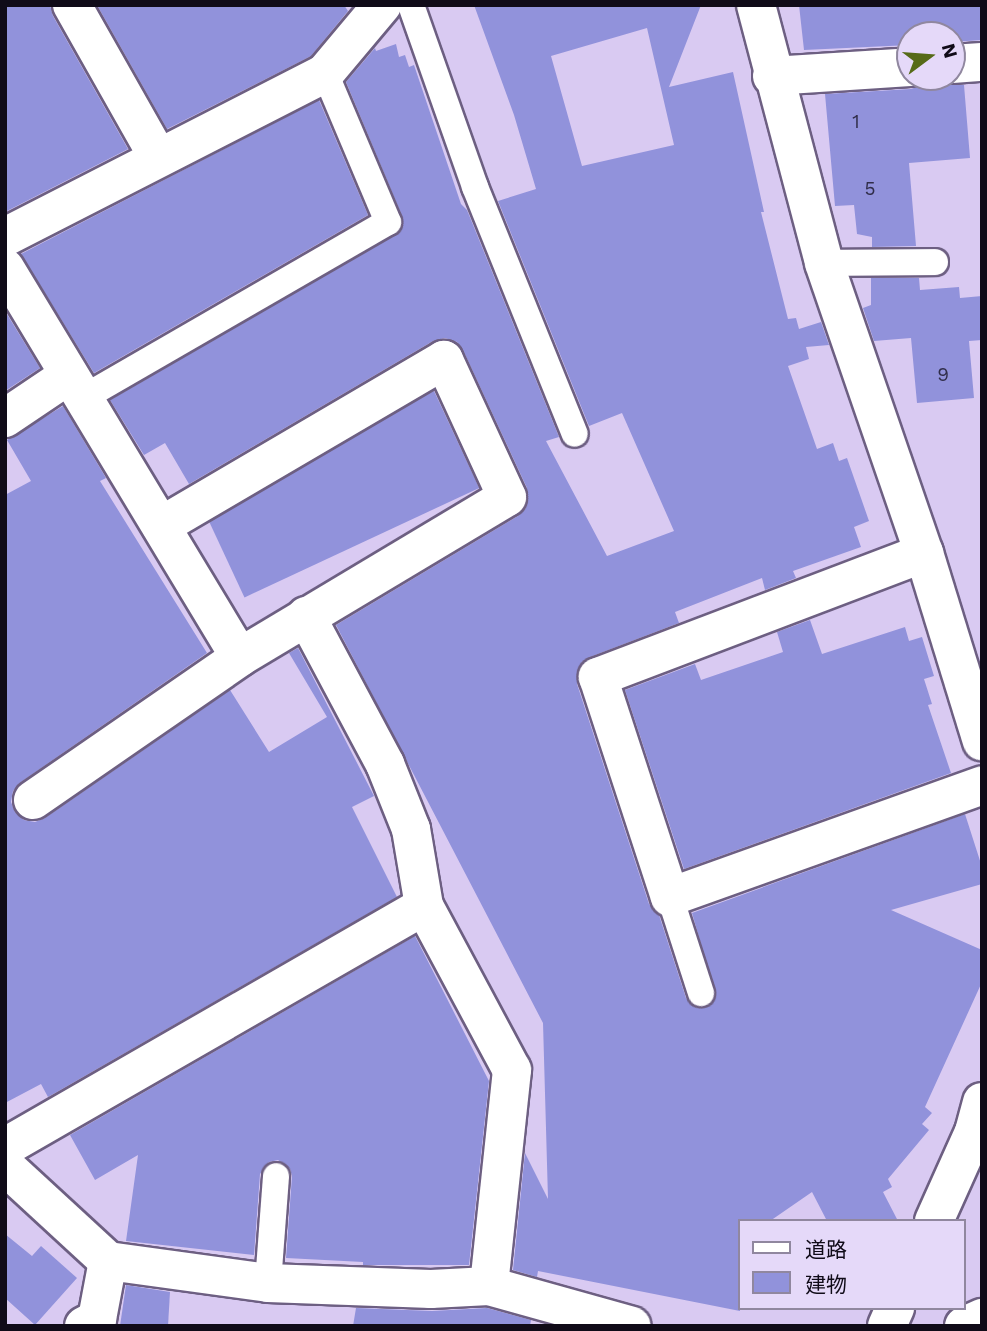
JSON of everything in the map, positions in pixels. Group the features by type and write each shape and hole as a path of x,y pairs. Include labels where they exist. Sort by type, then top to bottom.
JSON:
{"street":[{"path":"72,5 158,157"},
{"path":"5,237 324,73 382,5"},
{"path":"756,5 772,76 824,263 924,553 982,741"},
{"path":"772,76 896,68"},
{"path":"5,268 240,657"},
{"path":"33,800 240,657 507,496 444,360 161,526"},
{"path":"5,418 76,387"},
{"path":"924,553 598,677 670,897 982,785"},
{"path":"306,616 386,764 411,829 424,906 512,1070 489,1286"},
{"path":"5,1147 424,906"},
{"path":"935,1219 974,1132 982,1102"},
{"path":"5,1166 108,1261 268,1283 431,1289 489,1286 632,1326"},
{"path":"84,1326 97,1319 108,1261"},
{"path":"887,1326 894,1310"},
{"path":"964,1326 982,1318"}],"lane":[{"path":"411,5 475,187 575,433"},
{"path":"76,387 388,222 324,73"},
{"path":"824,263 935,262"},
{"path":"670,897 701,993"},
{"path":"268,1283 276,1176"}],"building":[{"path":"5,5 50,5 53,16 128,149 5,212"},
{"path":"97,5 344,5 348,11 311,56 167,129"},
{"path":"474,5 701,5 669,87 733,72 764,212 761,212 788,319 796,318 799,329 821,322 829,345 806,347 809,359 788,366 817,449 833,443 839,461 847,458 869,521 854,527 861,547 793,571 796,578 765,590 762,578 675,612 679,623 590,657 582,662 577,672 577,684 649,904 659,915 686,998 697,1008 705,1008 716,996 692,913 965,814 982,867 982,884 891,910 982,950 982,982 925,1107 932,1113 922,1124 929,1130 888,1179 892,1187 883,1192 897,1219 826,1219 812,1192 773,1219 738,1219 740,1311 538,1271 537,1277 513,1270 525,1153 548,1199 543,1023 336,625 518,516 526,508 527,488 463,350 457,342 445,338 433,341 189,484 165,443 144,455 110,400 401,231 402,216 346,82 375,48 376,51 396,44 399,57 405,55 409,67 414,65 461,204 467,210 559,437 546,441 607,556 674,531 622,413 589,426 498,201 536,189 514,115","holes":["647,28 674,145 582,166 551,56"]},
{"path":"799,5 982,5 982,40 966,41 966,21 896,21 896,46 804,50"},
{"path":"896,90 964,91 970,158 909,163 916,246 872,247 872,237 857,234 854,205 835,206 825,94"},
{"path":"319,100 368,215 94,373 21,254"},
{"path":"871,278 919,278 920,290 959,287 960,298 982,296 982,340 969,341 974,398 917,403 911,338 874,341 863,308 871,305"},
{"path":"5,311 40,368 5,391"},
{"path":"434,391 479,488 244,597 199,500"},
{"path":"63,406 106,478 100,481 207,653 21,782 13,791 11,802 15,812 24,820 35,822 45,818 230,690 269,752 327,717 289,653 298,648 374,796 352,807 397,897 48,1097 41,1084 5,1103 5,495 31,481 7,440"},
{"path":"810,620 822,654 905,627 909,641 922,637 934,676 924,679 932,704 928,705 951,773 684,869 625,690 695,664 701,680 783,652 777,632"},
{"path":"415,936 489,1081 469,1265 363,1265 363,1262 286,1258 292,1176 290,1169 278,1160 269,1162 260,1174 254,1255 126,1241 138,1155 95,1180 70,1135"},
{"path":"5,1234 32,1256 41,1246 77,1278 35,1325 5,1298"},
{"path":"126,1285 170,1292 168,1326 120,1326"},
{"path":"356,1308 432,1311 487,1308 531,1320 530,1326 353,1326"}]}
